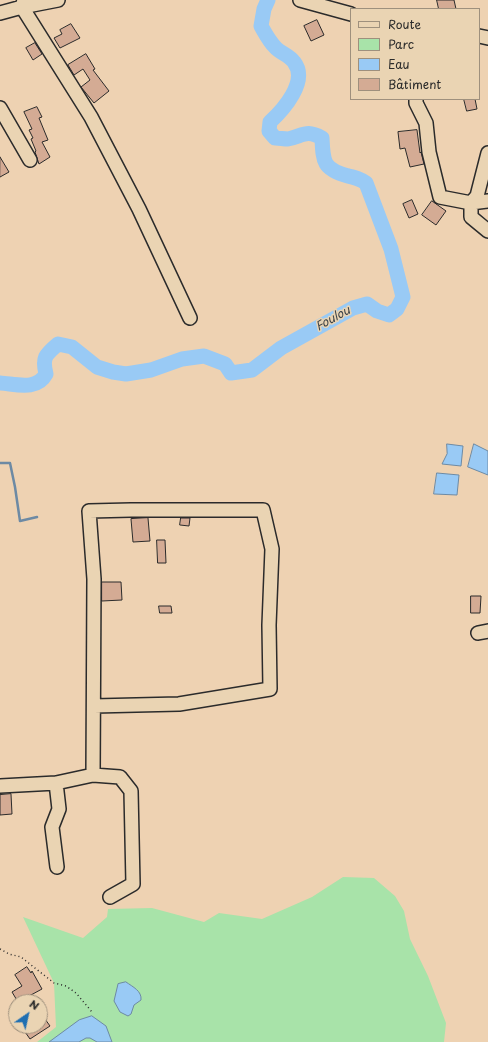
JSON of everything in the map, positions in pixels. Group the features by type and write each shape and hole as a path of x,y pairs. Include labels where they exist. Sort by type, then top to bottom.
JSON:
{"street":[{"path":"2,9 23,3 58,0"},
{"path":"300,0 350,14"},
{"path":"23,3 91,117 139,209 190,318"},
{"path":"416,100 426,123 429,152 440,197 471,203 488,200"},
{"path":"0,108 30,160"},
{"path":"488,153 477,196 471,203 471,216 488,231"},
{"path":"93,776 94,579 89,511 264,510 272,549 269,625 270,689 179,704 94,706"},
{"path":"0,786 56,783 93,776 120,777 131,791 133,884 110,897"},
{"path":"56,783 59,809 52,827 57,867"}],"path":[{"path":"0,949 9,954 21,957 54,983 66,986 76,993 92,1012"}],"green space":[{"path":"343,877 374,878 395,896 404,911 410,939 428,976 446,1023 444,1042 37,1042 56,1027 54,983 23,917 83,938 107,917 108,909 152,908 204,922 219,913 262,919 312,897"}],"water":[{"path":"447,444 463,446 461,466 442,464 447,454"},
{"path":"474,444 488,451 488,475 468,467"},
{"path":"437,473 459,475 457,495 434,494"},
{"path":"126,982 140,994 141,997 141,1000 134,1005 131,1014 128,1016 120,1012 114,1001 118,984"},
{"path":"92,1016 106,1026 112,1042 97,1042 90,1038 86,1038 79,1042 49,1042 79,1020"}],"building":[{"path":"437,0 454,0 456,8 439,8"},
{"path":"317,20 324,35 311,41 304,26"},
{"path":"71,24 80,38 60,48 54,38 62,34 60,30"},
{"path":"35,43 42,54 33,60 26,48"},
{"path":"86,54 95,69 93,70 109,91 94,103 81,87 90,80 83,69 74,75 68,65"},
{"path":"464,100 475,100 477,109 467,111"},
{"path":"37,107 42,117 39,118 48,140 42,142 50,157 39,164 31,139 33,138 29,130 32,129 24,112"},
{"path":"417,130 420,153 421,152 424,164 410,167 405,148 400,149 398,132"},
{"path":"0,157 9,172 0,177"},
{"path":"412,200 418,214 409,218 403,204"},
{"path":"432,201 446,211 436,225 422,215"},
{"path":"148,518 150,541 133,542 131,519"},
{"path":"181,518 190,518 189,526 180,525"},
{"path":"157,540 165,540 166,563 158,563"},
{"path":"102,582 121,582 122,600 102,601"},
{"path":"471,596 481,596 480,613 471,613"},
{"path":"159,606 171,606 172,613 160,613"},
{"path":"11,794 12,814 0,815 0,795"},
{"path":"27,967 31,973 32,971 42,989 33,994 13,994 12,992 22,986 15,975"},
{"path":"26,1034 38,1034 30,1039"}],"waterway":[{"name":"Foulou","path":"0,383 19,385 32,385 37,383 46,374 44,364 47,354 58,344 72,347 97,367 126,374 151,370 182,359 204,356 225,364 231,373 252,370 281,348 353,308 367,304 377,311 389,315 397,309 403,297 391,249 366,183 329,167 324,159 322,138 317,135 305,134 288,139 275,138 269,131 270,122 292,95 298,78 298,70 294,62 273,45 261,26 264,9 268,0"},
{"path":"0,463 10,463 20,521 37,517"}]}
